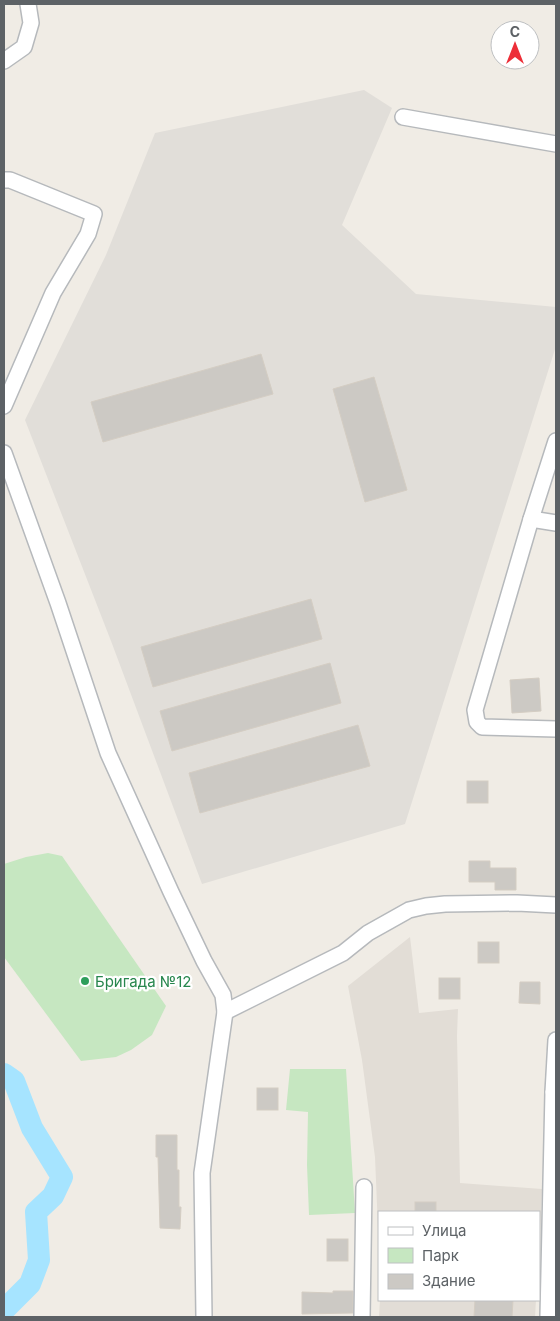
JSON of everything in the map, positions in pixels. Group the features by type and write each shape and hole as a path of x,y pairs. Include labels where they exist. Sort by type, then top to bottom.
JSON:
{"street":[{"path":"4,61 24,47 31,23 28,4"},
{"path":"403,117 556,144"},
{"path":"4,180 10,180 94,214 88,234 53,293 4,406"},
{"path":"556,441 475,710 477,722 482,727 556,729"},
{"path":"4,453 58,603 108,753 171,892 204,961 223,995 225,1012 202,1173 204,1317"},
{"path":"531,519 556,523"},
{"path":"225,1012 343,953 368,933 409,910 445,904 556,904"},
{"path":"548,1317 553,1251 556,1040"},
{"path":"362,1317 364,1186"}],"shaded area":[{"path":"364,90 392,108 342,225 416,294 556,307 556,346 405,824 202,884 111,641 25,420 106,255 155,133"},
{"path":"410,937 419,1013 458,1009 460,1183 542,1189 540,1231 540,1211 378,1211 378,1229 375,1157 362,1060 348,986"},
{"path":"380,1301 536,1301 535,1317 379,1317"}],"green space":[{"name":"Бригада №12","path":"48,853 62,856 166,1006 152,1035 131,1050 116,1057 81,1061 4,957 4,864"},
{"path":"290,1069 346,1069 355,1213 309,1215 307,1165 308,1112 286,1110"}],"building":[{"path":"261,354 273,394 103,442 91,402"},
{"path":"374,377 407,490 365,502 333,389"},
{"path":"311,599 322,639 153,687 141,647"},
{"path":"330,663 341,703 172,751 160,711"},
{"path":"539,678 541,711 512,713 510,680"},
{"path":"358,725 370,766 200,813 189,773"},
{"path":"467,781 488,781 488,803 467,803"},
{"path":"469,861 490,861 490,868 516,868 516,890 495,890 495,882 469,882"},
{"path":"478,942 499,942 499,963 478,963"},
{"path":"439,978 460,978 460,999 439,999"},
{"path":"520,982 540,982 540,1004 519,1003"},
{"path":"257,1088 278,1088 278,1110 257,1110"},
{"path":"156,1135 177,1135 179,1207 181,1207 180,1229 160,1228"},
{"path":"415,1202 436,1202 436,1211 415,1211"},
{"path":"327,1239 348,1239 348,1261 327,1261"},
{"path":"333,1291 353,1291 353,1313 302,1314 302,1292 333,1293"},
{"path":"475,1301 513,1301 512,1317 474,1317"}],"waterway":[{"path":"4,1074 14,1081 32,1128 62,1177 53,1196 36,1212 39,1260 30,1284 4,1310"}],"place":[{"name":"Бригада №12","path":"85,981"}]}
